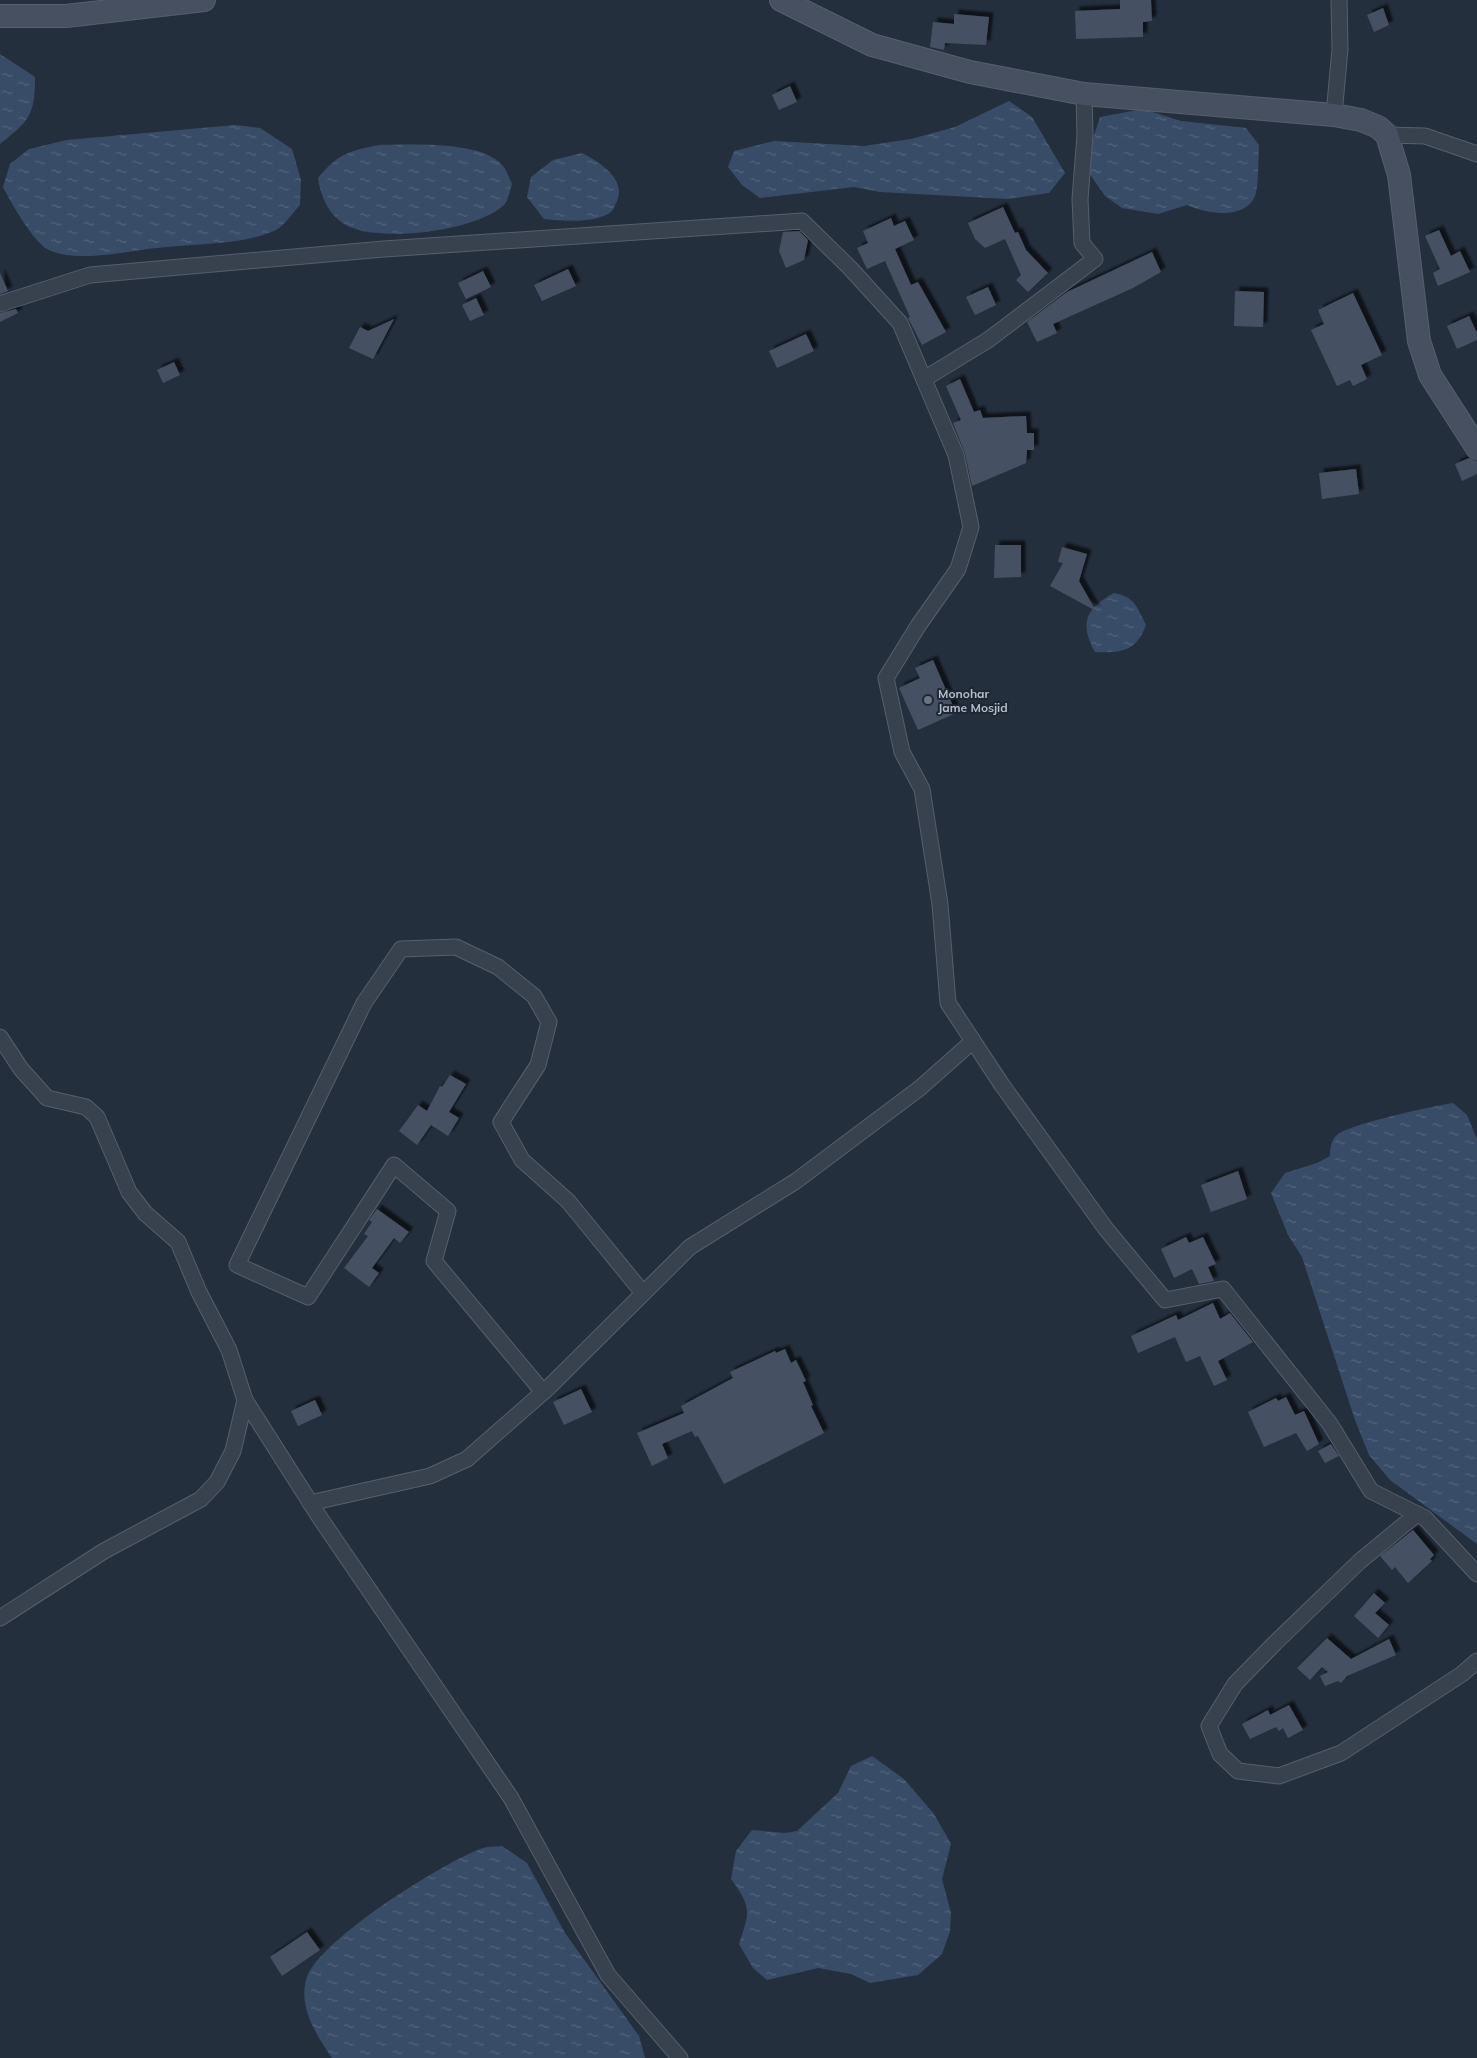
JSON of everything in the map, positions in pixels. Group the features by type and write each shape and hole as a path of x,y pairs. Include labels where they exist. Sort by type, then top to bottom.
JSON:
{"street":[{"path":"0,16 66,16 204,0"},
{"path":"781,0 796,9 872,44 970,72 1084,94 1334,115 1361,120 1378,127 1387,135 1399,175 1419,341 1430,375 1477,448"},
{"path":"1334,115 1340,49 1339,0"},
{"path":"924,378 988,340 1095,259 1082,243 1080,199 1085,136 1084,94"},
{"path":"1387,135 1425,136 1477,154"},
{"path":"0,304 90,275 384,249 802,221 850,268 900,323 956,455 971,527 958,569 918,626 886,678 902,752 922,789 940,904 948,1003 1002,1085 1106,1229 1165,1300 1223,1289 1330,1424 1371,1491 1425,1518 1477,1574"},
{"path":"543,1392 434,1260 448,1211 394,1165 308,1297 238,1265 364,1003 401,949 456,948 498,967 534,996 549,1022 538,1065 501,1122 522,1160 568,1201 643,1293"},
{"path":"0,1037 21,1069 47,1098 86,1107 97,1117 129,1192 145,1212 178,1242 199,1292 229,1350 245,1400 310,1503 511,1798 608,1975 680,2058"},
{"path":"310,1503 430,1476 467,1459 543,1392 690,1247 796,1182 920,1088 973,1041"},
{"path":"0,1618 104,1551 201,1499 217,1482 233,1451 245,1400"},
{"path":"1417,1514 1360,1561 1274,1643 1235,1684 1208,1726 1220,1754 1238,1771 1279,1776 1332,1756 1400,1716 1462,1674 1477,1661"}],"water":[{"path":"0,54 35,77 35,90 32,109 24,123 0,144"},
{"path":"1009,101 1032,117 1065,173 1049,193 1008,199 880,192 854,187 760,198 742,185 728,167 734,151 774,141 864,146 911,139 955,127"},
{"path":"1143,109 1181,121 1246,128 1259,145 1257,187 1252,202 1245,208 1226,213 1205,211 1187,205 1158,214 1122,208 1105,196 1087,170 1089,151 1100,117"},
{"path":"235,125 260,128 292,149 301,180 300,205 279,228 263,235 222,243 154,248 106,255 74,256 59,254 41,245 35,238 16,211 3,187 10,164 29,149 67,140"},
{"path":"379,145 426,145 463,148 493,158 503,166 512,184 507,201 491,214 473,222 429,231 384,234 350,227 337,218 328,207 321,193 318,178 344,155 359,149"},
{"path":"582,153 603,166 615,178 619,193 612,211 606,215 589,220 544,219 527,197 531,177 553,160"},
{"path":"1114,593 1131,600 1146,625 1142,634 1132,646 1120,651 1095,652 1087,633 1088,617 1097,604"},
{"path":"1453,1103 1467,1115 1477,1139 1477,1544 1390,1480 1369,1455 1355,1420 1302,1257 1288,1235 1271,1193 1285,1173 1317,1163 1330,1156 1333,1139 1345,1131 1392,1116"},
{"path":"872,1756 904,1779 934,1814 951,1844 942,1879 951,1913 950,1931 942,1954 918,1975 870,1983 851,1974 818,1968 767,1980 753,1968 739,1944 747,1917 747,1910 743,1897 731,1879 736,1851 752,1830 785,1833 797,1831 838,1793 851,1766"},
{"path":"502,1846 527,1863 565,1933 639,2036 645,2058 332,2058 310,2020 305,1999 307,1977 317,1961 358,1923 413,1885 485,1847"}],"building":[{"path":"1120,0 1151,0 1152,21 1143,22 1143,37 1076,39 1075,11 1120,9"},
{"path":"1383,8 1389,25 1374,32 1367,15"},
{"path":"954,14 989,17 986,45 945,43 944,50 930,47 933,22 954,24"},
{"path":"790,86 797,102 779,110 772,95"},
{"path":"1003,207 1015,233 1018,232 1026,250 1048,273 1028,292 1016,280 1021,275 1005,239 985,248 975,239 968,223"},
{"path":"891,218 894,226 905,221 914,240 895,249 911,285 918,282 946,332 922,345 908,318 910,317 885,261 867,269 857,248 868,243 863,231"},
{"path":"1439,230 1451,256 1460,251 1470,272 1438,286 1433,273 1440,269 1425,236"},
{"path":"799,231 808,240 804,260 786,268 779,251 783,232"},
{"path":"1152,252 1161,272 1133,288 1053,324 1057,333 1037,342 1027,322 1067,292"},
{"path":"568,269 576,286 542,301 534,285"},
{"path":"483,271 491,287 466,299 458,283"},
{"path":"0,273 8,291 0,294"},
{"path":"988,287 996,305 975,315 966,297"},
{"path":"1235,291 1264,292 1263,327 1234,326"},
{"path":"1353,293 1382,355 1361,365 1367,379 1353,386 1350,380 1337,386 1311,330 1324,324 1318,310"},
{"path":"476,298 484,315 470,321 462,305"},
{"path":"16,309 18,313 0,322 0,313"},
{"path":"1469,316 1477,333 1477,340 1457,349 1447,326"},
{"path":"394,319 373,359 349,348 360,327 368,331"},
{"path":"806,334 814,351 777,368 769,351"},
{"path":"174,362 180,375 163,383 157,370"},
{"path":"960,379 974,412 980,410 983,418 1026,416 1027,433 1034,433 1034,450 1027,450 1026,463 972,486 965,453 953,423 961,420 946,386"},
{"path":"1469,458 1477,461 1477,474 1462,481 1455,464"},
{"path":"1356,469 1359,494 1322,499 1319,473"},
{"path":"995,545 1021,545 1021,577 994,578"},
{"path":"1062,547 1087,554 1079,581 1096,611 1050,586 1063,563 1058,562"},
{"name":"Monohar Jame Mosjid","path":"933,660 956,713 918,730 899,688 920,678 915,668"},
{"path":"450,1075 466,1084 449,1112 459,1118 448,1136 431,1125 417,1145 399,1131 418,1105 427,1111 440,1086 442,1087"},
{"path":"1238,1171 1247,1199 1211,1212 1201,1185"},
{"path":"377,1209 409,1232 400,1243 394,1238 372,1268 379,1273 369,1287 344,1268 368,1236 364,1234 372,1222 369,1220"},
{"path":"1186,1237 1189,1243 1203,1237 1216,1264 1208,1267 1214,1281 1199,1284 1192,1269 1174,1278 1161,1249"},
{"path":"1213,1303 1220,1319 1230,1313 1253,1342 1218,1361 1227,1380 1214,1386 1200,1356 1186,1362 1175,1337 1138,1353 1131,1336 1176,1315 1178,1320"},
{"path":"785,1349 791,1363 796,1360 806,1381 803,1382 813,1405 811,1406 824,1433 724,1484 698,1436 695,1437 692,1431 662,1444 668,1458 652,1466 637,1433 684,1413 681,1406 733,1378 730,1372 775,1351 776,1353"},
{"path":"581,1389 592,1412 564,1425 553,1402"},
{"path":"1286,1397 1295,1415 1304,1411 1319,1444 1307,1451 1296,1433 1264,1447 1248,1412 1276,1398 1278,1401"},
{"path":"315,1400 322,1415 298,1426 291,1411"},
{"path":"1331,1444 1339,1456 1325,1463 1318,1451"},
{"path":"1413,1530 1434,1555 1430,1559 1432,1561 1408,1583 1395,1567 1392,1570 1380,1556"},
{"path":"1374,1593 1385,1603 1375,1613 1389,1625 1378,1638 1354,1616"},
{"path":"1327,1638 1351,1659 1389,1639 1396,1655 1347,1676 1341,1683 1338,1681 1325,1686 1320,1676 1328,1672 1322,1667 1310,1680 1297,1668"},
{"path":"1289,1705 1303,1730 1288,1738 1283,1728 1279,1731 1276,1727 1250,1739 1242,1724 1268,1710 1270,1715"},
{"path":"307,1932 320,1950 282,1976 270,1957"}],"place":[{"name":"Monohar Jame Mosjid","path":"928,700"}]}
